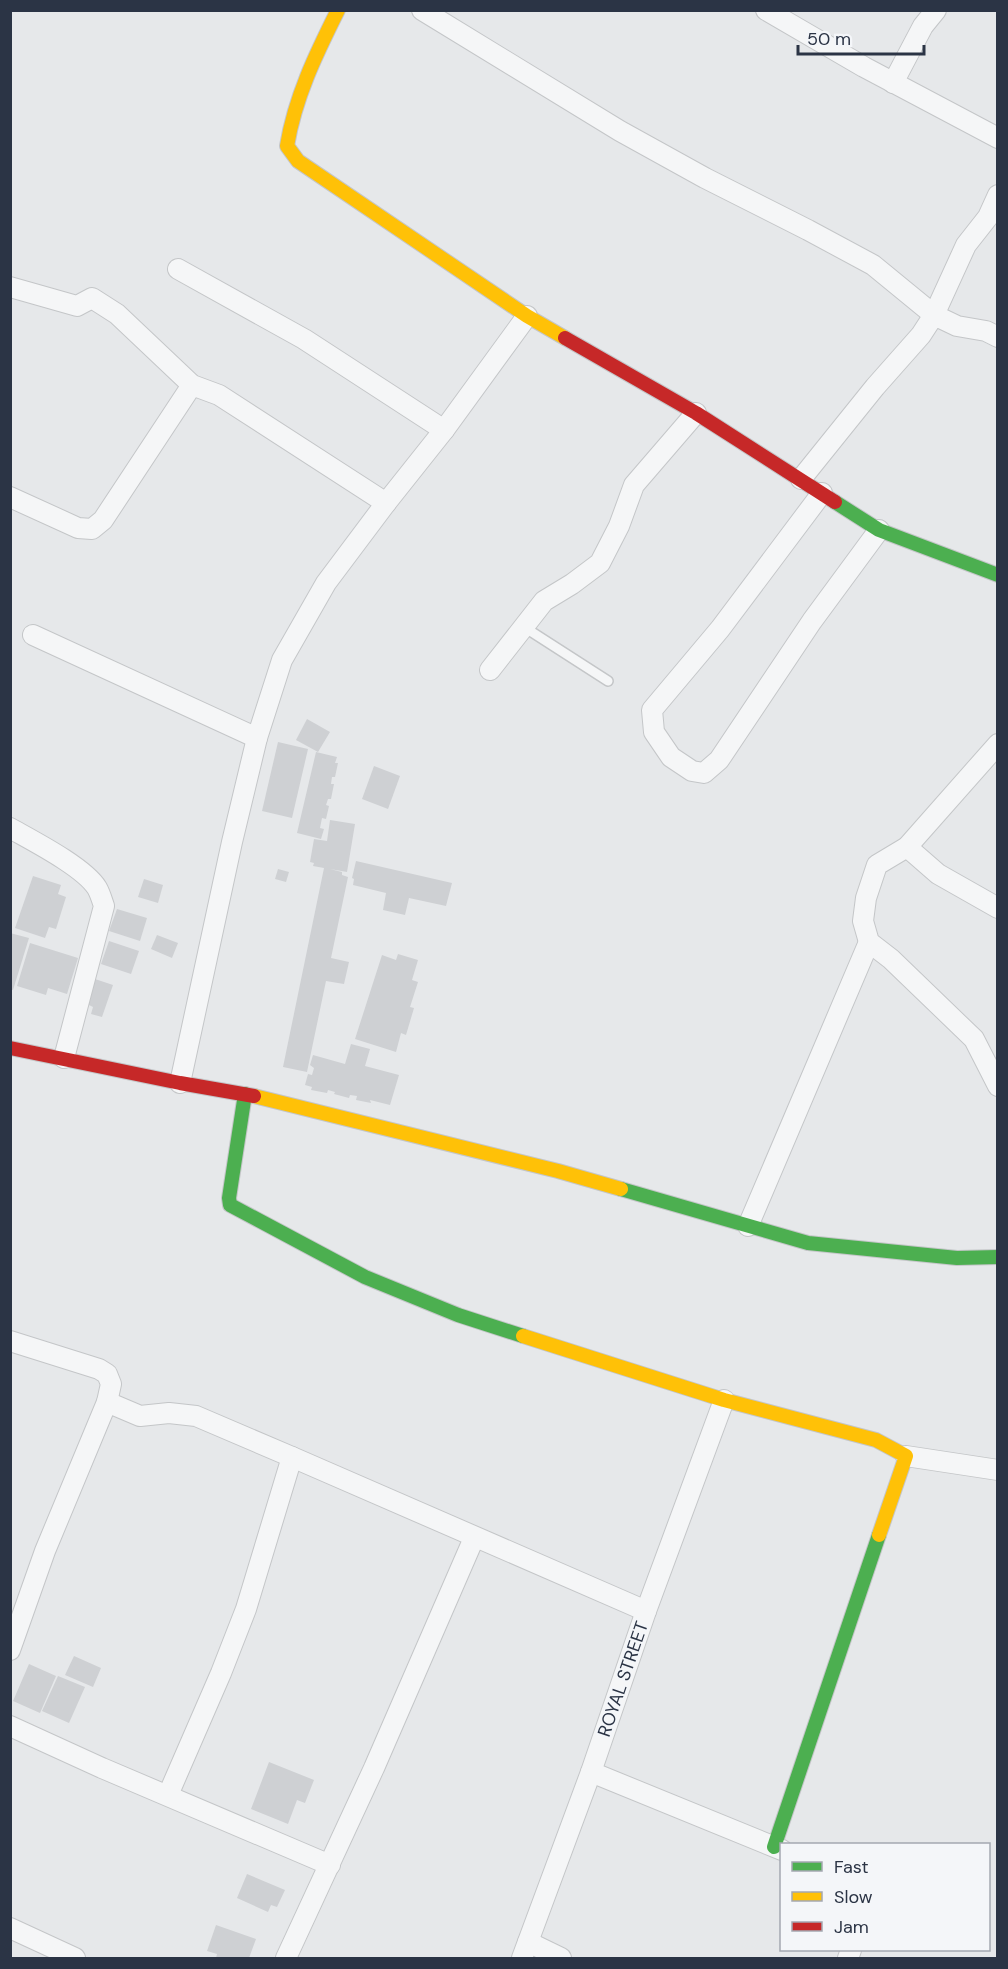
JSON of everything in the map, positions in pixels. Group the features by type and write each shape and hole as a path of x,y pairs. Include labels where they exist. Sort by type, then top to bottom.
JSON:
{"street":[{"path":"338,10 322,41 290,124 287,146 298,161 527,316 696,413 879,530 998,574"},
{"path":"422,10 620,131 873,266 934,315 957,326 986,331 998,337"},
{"path":"766,10 998,138"},
{"path":"893,82 923,26 936,10"},
{"path":"801,479 921,335 934,315 966,245 988,217 998,195"},
{"path":"178,269 304,339 444,430"},
{"path":"10,287 77,306 92,298 117,314 192,385 219,395 386,503"},
{"path":"180,1083 257,738 282,660 326,583 444,430 527,316"},
{"path":"10,497 78,528 92,529 103,520 192,385"},
{"path":"490,670 544,601 600,563 619,526 634,485 696,413"},
{"path":"822,493 720,629 652,710 654,732 671,757 692,771 704,773 719,759 812,621 879,530"},
{"path":"33,635 257,738"},
{"path":"998,744 907,847 877,865 866,898 863,921 869,942 891,959 974,1039 998,1086"},
{"path":"10,828 56,854 86,877 97,887 104,906 64,1058"},
{"path":"907,847 938,874 998,908"},
{"path":"748,1226 869,942"},
{"path":"10,1048 245,1094 558,1171 808,1242 957,1258 998,1257"},
{"path":"245,1094 229,1198 230,1205 365,1277 458,1315 724,1400 876,1440 906,1456 998,1470"},
{"path":"10,1341 99,1369 107,1374 111,1384 107,1402 45,1551 10,1650"},
{"name":"ROYAL STREET","path":"525,1950 591,1773 646,1611 724,1400"},
{"path":"107,1402 140,1416 169,1413 196,1416 646,1611"},
{"path":"591,1773 778,1848 906,1456"},
{"path":"168,1795 246,1610 292,1457"},
{"path":"286,1959 330,1865 474,1538"},
{"path":"10,1726 102,1768 330,1865"},
{"path":"10,1928 75,1959"},
{"path":"525,1950 561,1959"}],"lane":[{"path":"524,627 608,681"}],"building":[{"path":"307,719 330,732 318,752 296,740"},
{"path":"278,742 308,749 292,818 262,811"},
{"path":"316,752 337,757 335,763 338,763 335,777 332,777 331,784 334,784 331,799 328,799 326,805 329,806 326,819 322,818 320,828 324,829 321,839 297,833"},
{"path":"374,766 400,776 388,809 362,799"},
{"path":"330,820 355,824 347,872 330,869 342,872 342,875 348,877 331,958 349,962 344,984 326,981 307,1072 283,1067 324,868 313,866 314,863 310,862 314,839 327,841"},
{"path":"356,861 452,883 446,906 409,898 405,915 383,910 386,893 353,885 354,879 352,878"},
{"path":"278,869 289,872 286,882 275,879"},
{"path":"33,876 61,885 58,894 66,897 56,929 49,927 45,938 15,928"},
{"path":"144,879 163,885 158,903 138,897"},
{"path":"117,909 147,918 140,941 109,931"},
{"path":"10,933 29,938 13,990 10,989"},
{"path":"157,935 178,943 172,958 151,949"},
{"path":"109,941 139,951 131,974 101,964"},
{"path":"30,943 78,958 67,994 48,988 46,995 17,986"},
{"path":"398,954 418,960 412,980 418,982 410,1007 414,1008 406,1035 401,1033 396,1052 355,1039 382,955 396,960"},
{"path":"95,979 113,985 102,1017 91,1014 93,1007 87,1004"},
{"path":"351,1044 370,1049 365,1066 399,1075 390,1105 370,1100 371,1103 356,1100 357,1096 350,1095 349,1098 328,1090 327,1093 311,1090 312,1087 305,1085 308,1074 312,1075 314,1068 310,1065 313,1055 345,1064"},
{"path":"74,1656 101,1668 93,1687 65,1675"},
{"path":"29,1664 56,1676 40,1713 13,1701"},
{"path":"58,1676 85,1687 69,1723 42,1711"},
{"path":"269,1762 314,1780 305,1803 297,1800 288,1824 251,1809"},
{"path":"247,1874 285,1890 277,1907 271,1905 268,1912 237,1898"},
{"path":"216,1925 256,1939 249,1958 216,1958 217,1954 207,1951"}],"traffic: fast":[{"path":"835,502 879,530 998,575"},
{"path":"245,1094 229,1198 230,1205 365,1277 458,1315 523,1336"},
{"path":"621,1189 808,1243 957,1258 998,1257"},
{"path":"774,1847 879,1535"}],"traffic: slow":[{"path":"338,10 314,59 301,93 287,146 298,161 527,316 565,338"},
{"path":"254,1096 558,1171 621,1189"},
{"path":"523,1336 724,1400 876,1440 906,1456 879,1535"}],"traffic: jam":[{"path":"565,338 696,413 835,502"},
{"path":"10,1048 254,1096"}]}
